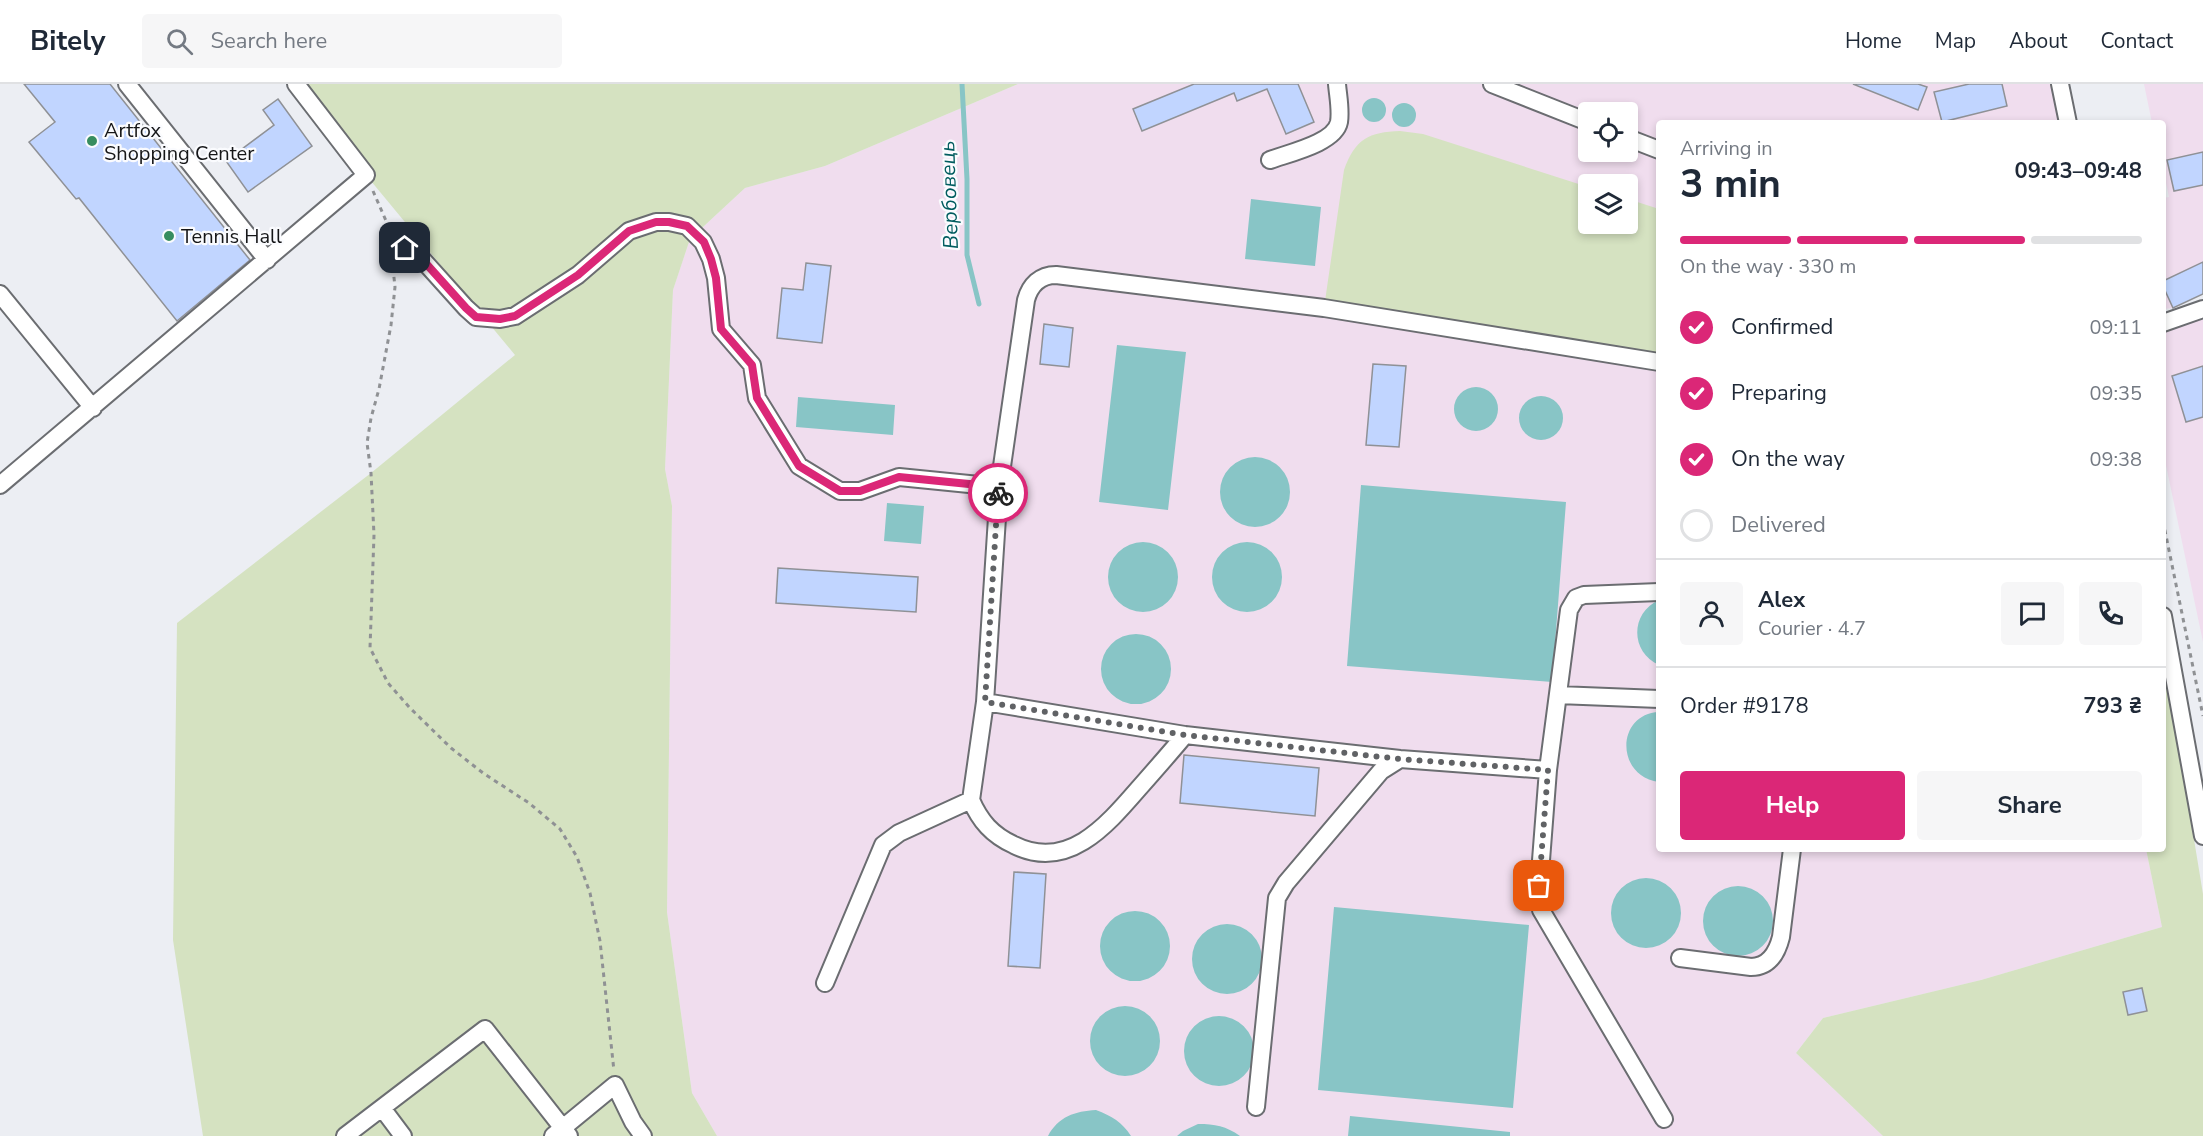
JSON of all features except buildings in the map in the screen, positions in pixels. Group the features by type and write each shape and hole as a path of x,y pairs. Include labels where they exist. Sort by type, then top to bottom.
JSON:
{"street":[{"path":"127,84 267,260"},
{"path":"0,485 366,175 296,84"},
{"path":"1270,160 1331,135 1337,128 1339,119 1337,84"},
{"path":"1492,84 1578,118"},
{"path":"2060,84 2067,120"},
{"path":"1638,142 1656,149"},
{"path":"389,237 421,258 476,317 500,319 515,316 578,275 629,231 656,222 687,226 704,242 711,259 716,278 721,329 752,365 757,398 799,466 840,491 860,491 899,477 999,487"},
{"path":"1185,735 1125,805 1098,831 1078,845 1058,852 1031,852 1000,838 983,823 971,800 985,702 999,487 1026,300 1028,292 1037,281 1048,275 1324,308 1656,362"},
{"path":"0,294 93,408"},
{"path":"2166,322 2203,309"},
{"path":"1656,592 1584,595 1576,598 1569,610 1548,770 1539,895 1541,910 1664,1119"},
{"path":"2166,632 2203,836"},
{"path":"1558,695 1656,699"},
{"path":"985,702 1185,735 1400,759 1548,770"},
{"path":"1256,1107 1277,898 1286,883 1381,771 1400,759"},
{"path":"825,984 882,845 899,833 971,800"},
{"path":"1680,958 1751,968 1769,961 1781,937 1792,852"},
{"path":"345,1136 485,1029 561,1133 615,1085 633,1122 643,1136"},
{"path":"382,1108 404,1136"}],"path":[{"path":"366,175 387,222 395,287 391,325 371,418 368,443 374,535 370,648 388,683 410,708 451,747 483,773 529,803 560,829 577,857 590,893 600,941 615,1085"},
{"path":"2166,535 2203,716"}],"shaded area":[{"path":"1018,84 2060,84 2067,120 1656,120 1656,852 2147,852 2162,927 1981,980 1823,1018 1796,1053 1883,1136 717,1136 692,1093 667,912 672,507 665,469 673,290 690,239 745,188 825,166"},
{"path":"2144,84 2203,84 2203,294 2173,308 2166,309 2166,198 2169,197 2166,183 2166,120 2151,120"},
{"path":"2203,317 2203,642 2166,465 2166,330"}],"green space":[{"path":"296,84 1018,84 825,166 745,188 690,239 673,290 665,469 672,506 667,912 692,1093 717,1136 203,1136 173,940 177,623 371,473 515,355 366,175"},
{"path":"1400,131 1423,134 1578,184 1578,234 1638,234 1638,202 1656,208 1656,362 1324,308 1344,170 1358,144 1380,133"},
{"path":"2166,669 2203,894 2203,1136 1883,1136 1796,1053 1823,1018 1981,980 2162,927 2147,852 2166,852"}],"water":[{"path":"1374,98 1382,102 1386,110 1382,118 1374,122 1366,118 1362,110 1366,102"},
{"path":"1404,103 1412,107 1416,115 1412,123 1404,127 1396,123 1392,115 1396,107"},
{"path":"1251,199 1321,207 1315,266 1245,259"},
{"path":"1117,345 1186,352 1168,510 1099,502"},
{"path":"1476,387 1492,393 1498,409 1492,425 1476,431 1460,425 1454,409 1460,393"},
{"path":"1541,396 1557,402 1563,418 1557,434 1541,440 1525,434 1519,418 1525,402"},
{"path":"798,397 895,405 893,435 796,427"},
{"path":"1255,457 1268,460 1280,467 1287,479 1290,492 1287,505 1280,517 1268,524 1255,527 1242,524 1230,517 1223,505 1220,492 1223,479 1230,467 1242,460"},
{"path":"1361,485 1566,502 1552,682 1347,666"},
{"path":"887,503 924,506 921,544 884,541"},
{"path":"1143,542 1156,545 1168,552 1175,564 1178,577 1175,590 1168,602 1156,609 1143,612 1130,609 1118,602 1111,590 1108,577 1111,564 1118,552 1130,545"},
{"path":"1247,542 1260,545 1272,552 1279,564 1282,577 1279,590 1272,602 1260,609 1247,612 1234,609 1222,602 1215,590 1212,577 1215,564 1222,552 1234,545"},
{"path":"1656,602 1656,663 1643,651 1637,632 1643,614"},
{"path":"1136,634 1149,637 1161,644 1168,656 1171,669 1168,682 1161,694 1149,701 1136,704 1123,701 1111,694 1104,682 1101,669 1104,656 1111,644 1123,637"},
{"path":"1656,713 1656,781 1634,769 1628,758 1626,745 1629,733 1635,723 1645,715"},
{"path":"1646,878 1659,881 1671,888 1678,900 1681,913 1678,926 1671,938 1659,945 1646,948 1633,945 1621,938 1614,926 1611,913 1614,900 1621,888 1633,881"},
{"path":"1738,886 1751,889 1763,896 1770,908 1773,921 1770,934 1763,946 1751,953 1738,956 1725,953 1713,946 1706,934 1703,921 1706,908 1713,896 1725,889"},
{"path":"1334,907 1529,925 1513,1108 1318,1090"},
{"path":"1135,911 1148,914 1160,921 1167,933 1170,946 1167,959 1160,971 1148,978 1135,981 1122,978 1110,971 1103,959 1100,946 1103,933 1110,921 1122,914"},
{"path":"1227,924 1240,927 1252,934 1259,946 1262,959 1259,972 1252,984 1240,991 1227,994 1214,991 1202,984 1195,972 1192,959 1195,946 1202,934 1214,927"},
{"path":"1125,1006 1138,1009 1150,1016 1157,1028 1160,1041 1157,1054 1150,1066 1138,1073 1125,1076 1112,1073 1100,1066 1093,1054 1090,1041 1093,1028 1100,1016 1112,1009"},
{"path":"1219,1016 1232,1019 1244,1026 1251,1038 1254,1051 1251,1064 1244,1076 1232,1083 1219,1086 1206,1083 1194,1076 1187,1064 1184,1051 1187,1038 1194,1026 1206,1019"},
{"path":"1096,1110 1116,1120 1131,1136 1048,1136 1057,1124 1068,1116"},
{"path":"1350,1116 1510,1132 1510,1136 1348,1136"},
{"path":"1198,1124 1220,1126 1240,1136 1177,1136"}],"waterway":[{"name":"Вербовець","path":"962,84 967,179 967,255 979,304"}],"way so far":[{"path":"998,493 985,702 1185,735 1400,759 1548,770 1539,886"}],"place":[{"name":"Artfox Shopping Center","path":"92,141"},
{"name":"Tennis Hall","path":"169,236"}],"route":[{"path":"405,248 421,258 476,317 500,319 515,316 578,275 629,231 656,222 687,226 704,242 711,259 716,278 721,329 752,365 757,398 799,466 840,491 860,491 899,477 999,487 998,493"}]}
